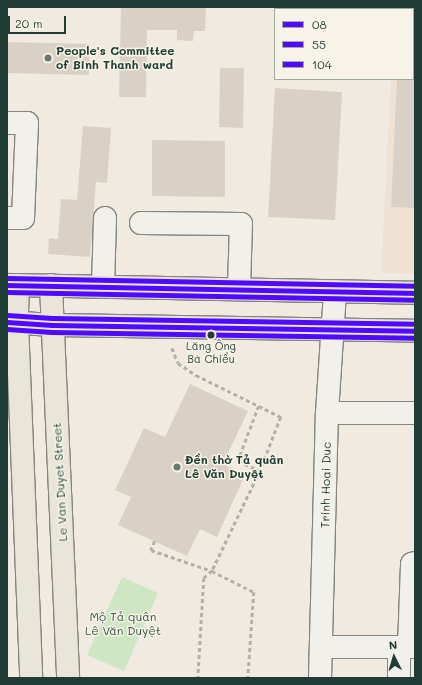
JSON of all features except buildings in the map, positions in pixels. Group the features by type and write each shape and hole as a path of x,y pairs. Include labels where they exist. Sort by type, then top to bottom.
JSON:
{"main road":[{"path":"32,678 12,323 12,285 415,293"},
{"name":"Le Van Duyet Street","path":"51,286 68,678"},
{"path":"12,323 52,325 415,331"}],"street":[{"path":"7,123 27,123 23,218 7,218"},
{"path":"103,286 105,218"},
{"path":"141,223 241,224 239,289"},
{"name":"Trinh Hoai Duc","path":"320,678 327,413 335,291"},
{"path":"327,413 415,413"},
{"path":"399,678 408,647 412,564 415,563"},
{"path":"322,647 408,647"}],"path":[{"path":"163,327 178,363 196,375 282,417 260,471 212,572 204,578 198,678"},
{"path":"259,406 238,461 260,471"},
{"path":"154,541 151,550 212,572 254,592 248,678"}],"shaded area":[{"path":"415,7 415,274 381,273 391,80 414,80 414,8 394,8"}],"green space":[{"name":"Mộ Tả quân Lê Văn Duyệt","path":"122,577 158,593 124,671 87,655"}],"transit line":[{"name":"104","path":"7,278 415,286"},
{"name":"08","path":"7,285 415,293"},
{"name":"55","path":"7,292 415,300"},
{"name":"104","path":"7,315 52,318 415,324"},
{"name":"08","path":"7,322 52,325 415,331"},
{"name":"55","path":"7,329 52,332 415,338"}],"place":[{"name":"People's Committee of Binh Thanh ward","path":"48,58"},
{"name":"Lăng Ông Bà Chiểu","path":"211,335"},
{"name":"Đền thờ Tả quân Lê Văn Duyệt","path":"177,467"}]}
